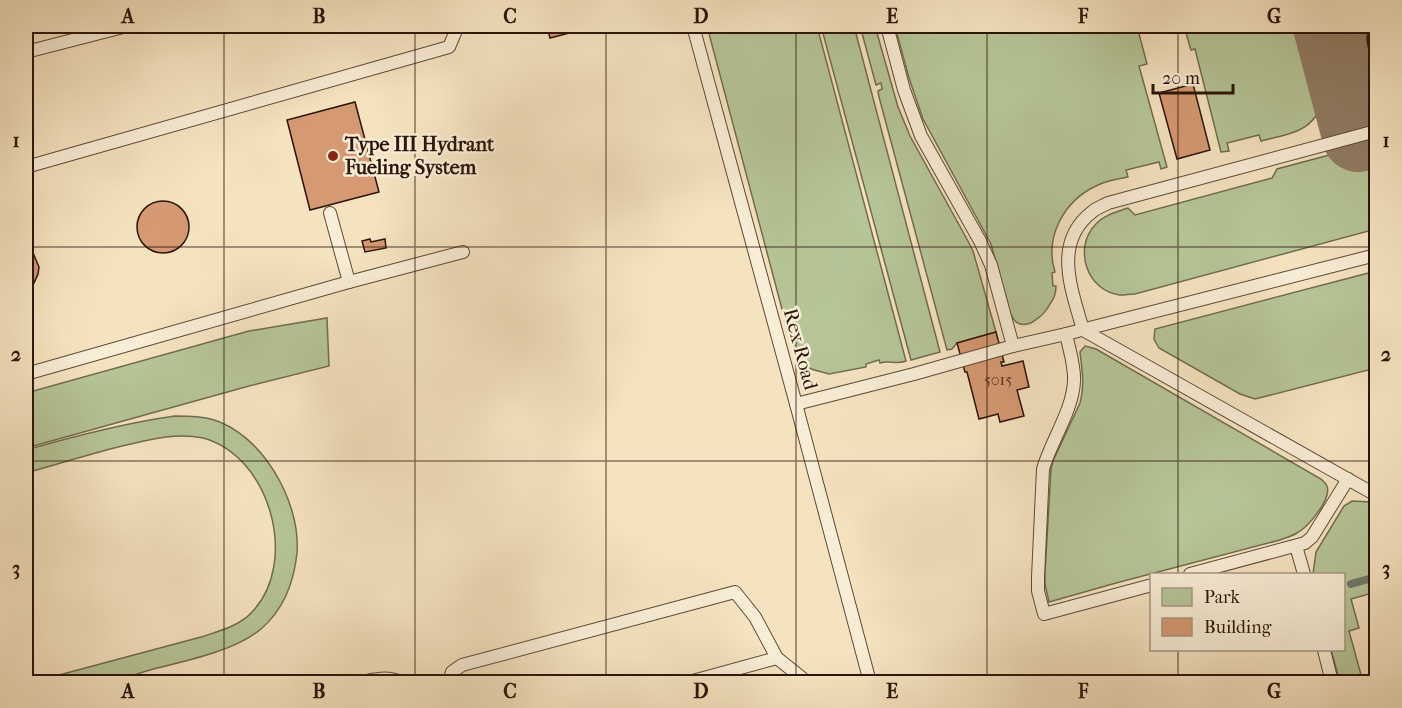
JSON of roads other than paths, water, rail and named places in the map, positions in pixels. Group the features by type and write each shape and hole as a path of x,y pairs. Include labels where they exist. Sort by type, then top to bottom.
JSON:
{"lane":[{"path":"26,52 127,26"},
{"path":"26,167 449,46 458,26"},
{"name":"Rex Road","path":"693,26 870,682"},
{"path":"887,26 904,90 921,136 991,265 1013,346"},
{"path":"1377,131 1108,203 1093,211 1078,225 1071,239 1067,256 1069,278 1083,330 1377,495"},
{"path":"330,213 349,282"},
{"path":"26,374 349,282 464,252"},
{"path":"796,404 1013,346 1377,255"},
{"path":"1066,334 1075,378 1073,395 1047,454 1043,469 1038,591 1044,614 1150,586"},
{"path":"1194,573 1305,543 1312,537 1348,479"},
{"path":"1296,546 1304,573"},
{"path":"449,682 452,672 462,665 735,592 755,617 777,658 802,678 803,682"},
{"path":"1324,651 1332,682"},
{"path":"689,682 777,658"},
{"path":"361,682 392,678 400,682"}],"waterway":[{"path":"1351,584 1376,577"}],"place":[{"name":"Type III Hydrant Fueling System","path":"333,156"}]}
